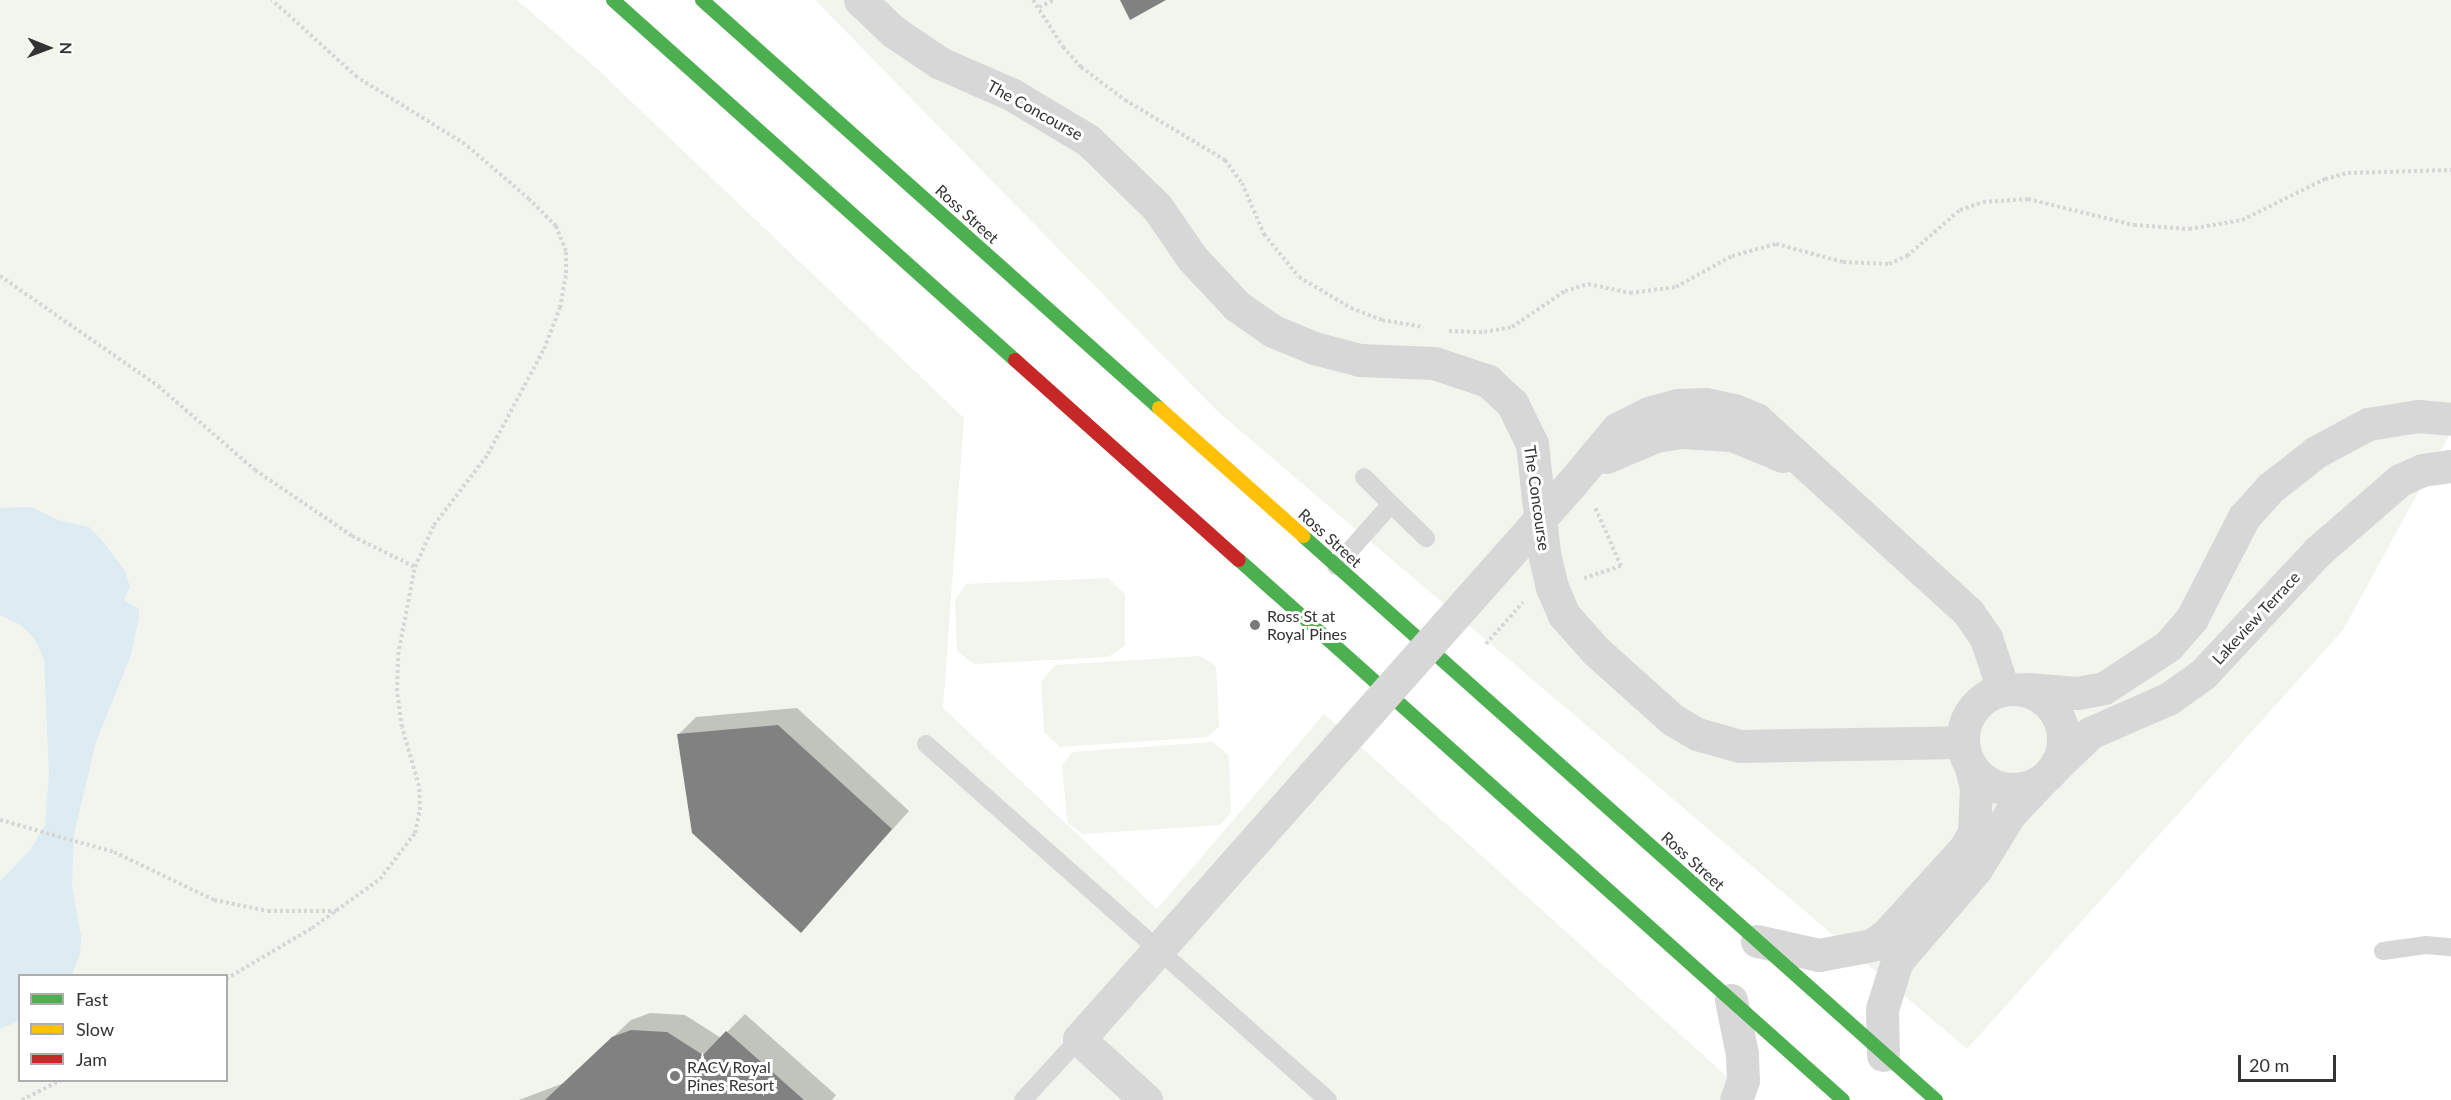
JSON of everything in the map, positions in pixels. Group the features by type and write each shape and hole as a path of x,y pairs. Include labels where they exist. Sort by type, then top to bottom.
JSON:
{"main road":[{"path":"613,0 1843,1100"},
{"name":"Ross Street","path":"702,0 1936,1100"}],"street":[{"name":"The Concourse","path":"860,0 894,33 940,63 1011,94 1096,146 1157,207 1192,258 1237,306 1273,331 1314,348 1360,360 1434,363 1488,381 1512,403 1532,444 1544,554 1552,587 1564,615 1596,651 1673,720 1697,734 1740,746 1967,755"},
{"path":"1757,941 1819,956 1872,945 1886,935 1966,847 1974,832 1976,787 1967,755 1964,723 1973,707 1987,695 2015,689 2077,693 2104,687 2168,646 2192,618 2244,517 2270,488 2316,452 2368,424 2418,416 2451,419"},
{"path":"1146,1100 1079,1039 1582,492 1594,464 1621,448 1682,432 1731,435 1763,445 1811,471 1968,612 1986,638 2015,689 2045,699 2058,715 2064,736 2048,773 2023,789 2003,789 1985,782 1967,755"},
{"name":"Lakeview Terrace","path":"1883,1055 1882,1009 1897,961 1976,869 2010,814 2048,773 2090,732 2168,699 2203,674 2318,551 2400,480 2422,470 2451,466"},
{"path":"1731,1000 1742,1054 1743,1080 1736,1100"}],"lane":[{"path":"1364,477 1426,538"},
{"path":"1336,566 1391,504"},
{"path":"926,744 1328,1100"},
{"path":"2383,951 2426,945 2451,947"},
{"path":"1023,1100 1079,1039"}],"path":[{"path":"228,978 337,911 380,879 415,833 420,810 419,786 402,727 397,691 398,655 415,567 434,525 488,454 544,349 560,308 566,251 556,226 499,172 465,144 357,77 272,0"},
{"path":"1033,0 1063,47 1096,79 1225,160 1242,183 1264,234 1299,277 1341,303 1382,320 1435,329"},
{"path":"1039,7 1054,0"},
{"path":"1444,330 1484,332 1512,327 1565,291 1588,284 1630,293 1676,287 1732,256 1776,244 1844,262 1889,264 1907,256 1960,210 1983,202 2028,199 2134,225 2189,229 2250,217 2325,179 2348,173 2451,170"},
{"path":"0,276 158,386 255,470 352,536 415,567"},
{"path":"1577,580 1621,566 1582,492"},
{"path":"1486,644 1531,593"},
{"path":"0,820 114,852 214,900 268,911 337,911"},
{"path":"22,1100 57,1082"}],"shaded area":[{"path":"0,0 517,0 593,65 964,418 943,708 1157,909 1324,714 1753,1100 0,1100"},
{"path":"815,0 2451,0 2451,432 2343,630 1967,1049 1217,411"},
{"path":"31,507 58,520 89,527 102,540 125,571 130,587 124,600 139,609 139,617 131,655 96,742 74,834 72,886 81,936 80,954 72,974 18,974 18,1021 0,1029 0,881 30,850 45,825 49,774 44,659 34,638 21,625 0,615 0,508"},
{"path":"1108,578 1125,594 1125,646 1108,657 974,664 957,651 955,600 966,584"},
{"path":"1200,656 1216,666 1219,727 1207,737 1060,747 1044,732 1041,682 1055,665"},
{"path":"1213,742 1229,756 1231,812 1220,825 1082,834 1067,822 1062,765 1072,752"}],"building":[{"path":"1120,0 1166,0 1130,20"},
{"path":"778,725 892,829 801,933 692,833 677,734"},
{"name":"RACV Royal Pines Resort","path":"631,1030 667,1032 703,1055 726,1031 804,1100 545,1100 612,1037"}],"traffic: fast":[{"path":"613,0 1015,360"},
{"path":"702,0 1159,408"},
{"path":"1303,536 1936,1100"},
{"path":"1239,560 1843,1100"}],"traffic: slow":[{"path":"1159,408 1303,536"}],"traffic: jam":[{"path":"1015,360 1239,560"}],"place":[{"name":"Ross St at Royal Pines","path":"1255,625"},
{"name":"RACV Royal Pines Resort","path":"675,1076"}]}
